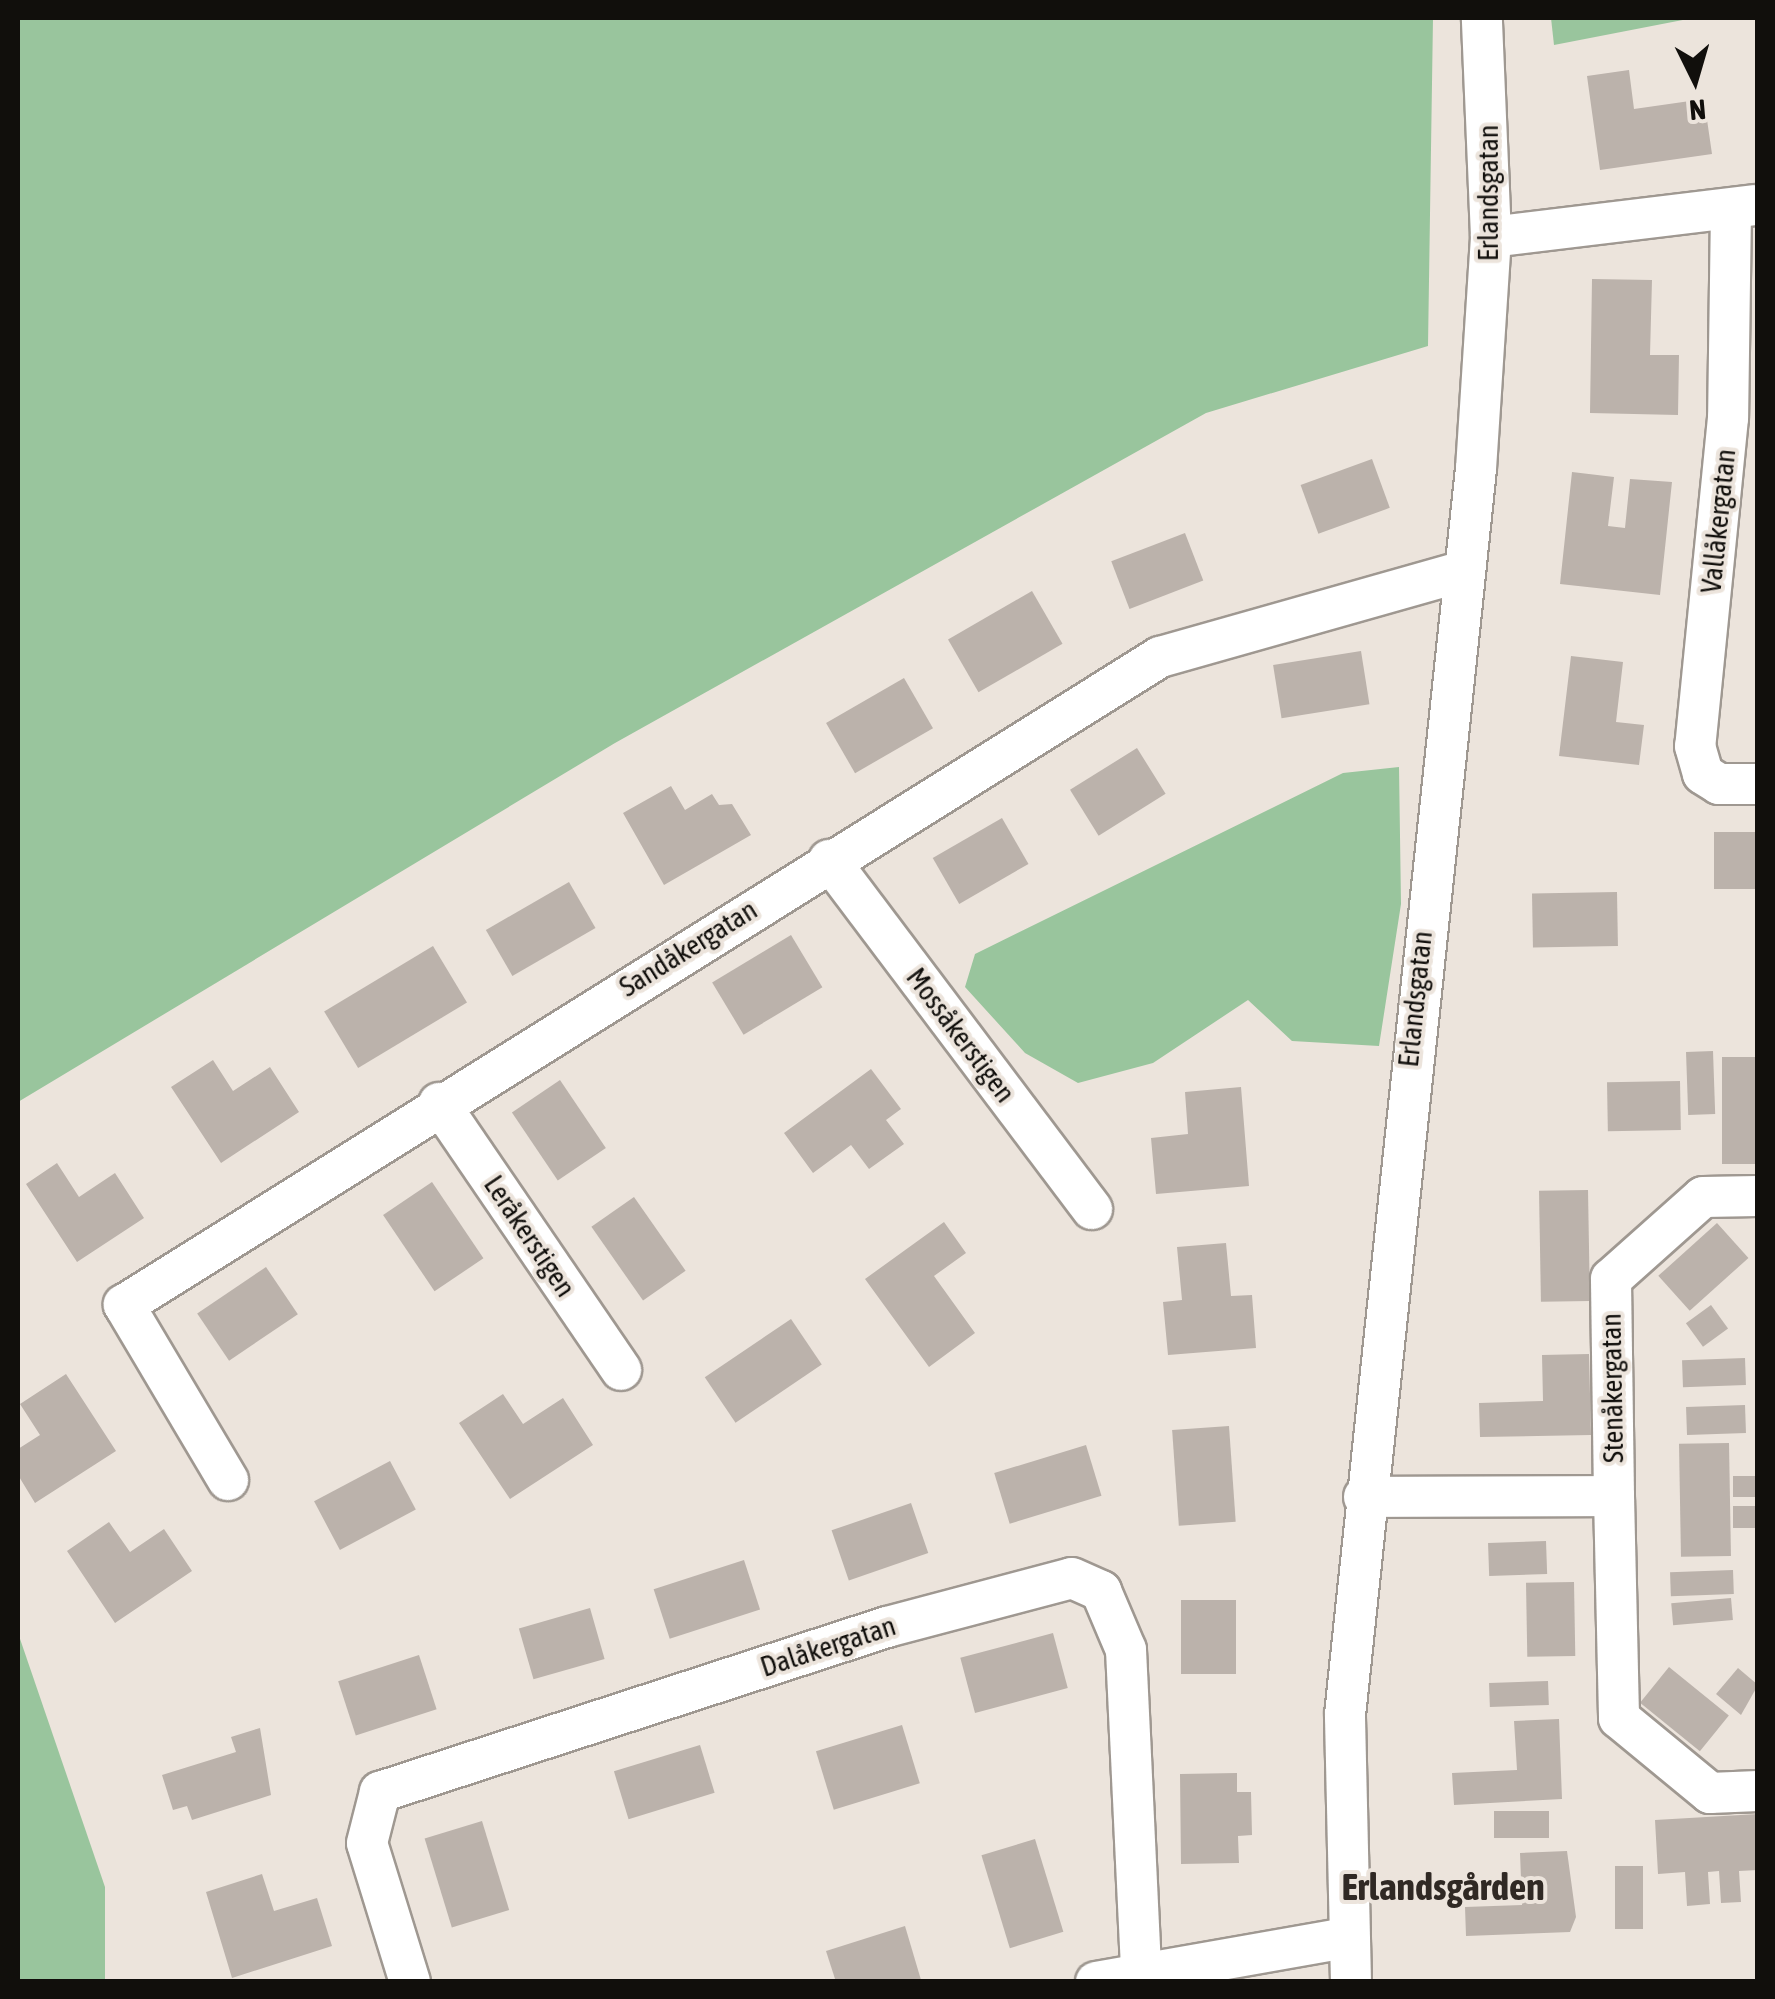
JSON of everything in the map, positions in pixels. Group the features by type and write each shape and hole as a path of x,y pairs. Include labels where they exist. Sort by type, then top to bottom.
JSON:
{"street":[{"name":"Erlandsgatan","path":"1351,1982 1345,1938 1346,1715 1364,1497 1464,571 1491,237 1482,18"},
{"name":"Vallåkergatan","path":"1491,237 1744,207 1696,746 1703,774 1719,784 1758,784"},
{"name":"Sandåkergatan","path":"228,1480 124,1305 439,1103 1160,656 1464,571"},
{"name":"Mossåkerstigen","path":"829,860 1092,1210"},
{"name":"Leråkerstigen","path":"439,1103 621,1370"},
{"name":"Stenåkergatan","path":"1758,1196 1702,1197 1611,1278 1619,1718 1710,1793 1758,1792"},
{"name":"Stenåkergatan","path":"1364,1497 1614,1496"},
{"name":"Dalåkergatan","path":"410,1982 367,1843 380,1792 887,1627 1072,1578 1101,1590 1126,1650 1141,1969"},
{"path":"1096,1982 1141,1969 1345,1938"}],"green space":[{"path":"18,18 1433,18 1428,346 1206,413 615,743 18,1102"},
{"path":"1551,18 1693,18 1554,45"},
{"path":"1399,767 1401,904 1379,1046 1292,1041 1248,1000 1153,1063 1078,1083 1025,1053 965,987 975,954 1343,773"},
{"path":"18,1633 105,1887 105,1981 18,1981"}],"building":[{"path":"1629,70 1634,109 1704,99 1712,154 1600,170 1587,76"},
{"path":"1592,279 1652,280 1650,355 1679,355 1678,415 1590,413"},
{"path":"1372,459 1390,508 1318,534 1301,485"},
{"path":"1572,472 1614,477 1608,526 1625,528 1630,479 1672,482 1660,595 1560,584"},
{"path":"1185,533 1203,581 1130,609 1111,561"},
{"path":"1032,591 1062,644 978,692 948,640"},
{"path":"1361,651 1369,704 1282,718 1273,665"},
{"path":"1571,656 1623,662 1616,722 1644,725 1639,765 1559,756"},
{"path":"904,678 933,728 855,773 826,723"},
{"path":"1137,748 1166,794 1099,836 1070,790"},
{"path":"671,786 685,810 712,794 719,805 732,804 751,835 664,885 623,813"},
{"path":"1002,818 1028,864 959,904 933,858"},
{"path":"1714,832 1758,832 1758,889 1714,889"},
{"path":"569,882 596,928 512,976 486,930"},
{"path":"1617,892 1618,946 1533,947 1532,893"},
{"path":"791,935 822,987 744,1035 712,982"},
{"path":"433,946 467,1003 358,1068 324,1011"},
{"path":"1713,1051 1715,1114 1688,1115 1686,1052"},
{"path":"1722,1057 1756,1057 1756,1164 1722,1164"},
{"path":"213,1060 233,1091 270,1067 299,1112 221,1163 171,1087"},
{"path":"871,1069 901,1109 886,1120 904,1144 869,1169 851,1145 813,1173 784,1133"},
{"path":"560,1080 606,1148 558,1180 512,1112"},
{"path":"1680,1081 1681,1130 1608,1131 1607,1082"},
{"path":"1241,1087 1249,1186 1156,1194 1151,1138 1188,1134 1185,1092"},
{"path":"57,1163 79,1197 115,1173 144,1218 77,1262 26,1184"},
{"path":"432,1182 483,1258 435,1291 383,1215"},
{"path":"1588,1190 1590,1301 1541,1302 1539,1191"},
{"path":"634,1197 686,1271 643,1301 591,1227"},
{"path":"944,1222 966,1253 934,1276 975,1333 929,1367 865,1279"},
{"path":"1717,1223 1748,1258 1690,1311 1658,1276"},
{"path":"1226,1243 1231,1296 1252,1295 1256,1348 1168,1355 1163,1302 1182,1300 1177,1247"},
{"path":"266,1267 298,1314 229,1361 197,1313"},
{"path":"1711,1305 1728,1328 1703,1347 1686,1323"},
{"path":"791,1319 822,1365 736,1423 705,1377"},
{"path":"1589,1354 1591,1435 1480,1437 1479,1403 1543,1401 1542,1355"},
{"path":"1745,1358 1746,1385 1683,1387 1682,1360"},
{"path":"66,1374 116,1451 35,1503 18,1475 18,1449 40,1435 20,1404"},
{"path":"503,1394 523,1424 563,1398 593,1445 510,1499 459,1423"},
{"path":"1745,1405 1746,1433 1687,1435 1686,1407"},
{"path":"1229,1426 1236,1522 1179,1526 1172,1430"},
{"path":"1729,1443 1731,1556 1681,1557 1679,1444"},
{"path":"1086,1445 1101,1496 1010,1524 994,1473"},
{"path":"390,1461 416,1510 340,1550 314,1501"},
{"path":"1733,1476 1758,1476 1758,1497 1733,1497"},
{"path":"911,1503 928,1553 849,1580 832,1530"},
{"path":"1733,1506 1758,1506 1758,1528 1733,1528"},
{"path":"109,1522 130,1552 164,1529 192,1571 115,1623 67,1551"},
{"path":"1546,1541 1547,1574 1489,1576 1488,1543"},
{"path":"744,1560 760,1609 670,1639 654,1589"},
{"path":"1733,1570 1734,1594 1671,1596 1670,1572"},
{"path":"1574,1582 1575,1656 1527,1657 1526,1583"},
{"path":"1731,1598 1733,1620 1673,1625 1671,1603"},
{"path":"1181,1600 1236,1600 1236,1674 1181,1674"},
{"path":"590,1608 605,1659 533,1679 519,1628"},
{"path":"1053,1633 1068,1688 975,1713 960,1658"},
{"path":"419,1655 437,1709 356,1735 338,1681"},
{"path":"1669,1667 1729,1715 1700,1751 1640,1703"},
{"path":"1738,1668 1758,1685 1741,1715 1716,1694"},
{"path":"1548,1681 1549,1705 1490,1707 1489,1683"},
{"path":"1559,1719 1562,1799 1454,1805 1452,1773 1517,1770 1514,1721"},
{"path":"902,1725 920,1783 834,1810 816,1751"},
{"path":"260,1728 271,1795 192,1820 187,1806 173,1810 162,1775 236,1752 231,1737"},
{"path":"700,1745 715,1793 629,1819 614,1771"},
{"path":"1237,1773 1237,1792 1251,1792 1252,1835 1238,1836 1239,1863 1181,1864 1180,1774"},
{"path":"1494,1811 1549,1811 1549,1838 1494,1838"},
{"path":"1758,1814 1758,1870 1739,1871 1741,1902 1721,1903 1719,1871 1708,1872 1710,1904 1687,1906 1685,1872 1658,1874 1655,1820"},
{"path":"482,1821 509,1910 452,1927 425,1839"},
{"path":"1035,1839 1063,1932 1010,1948 981,1855"},
{"path":"1567,1851 1576,1917 1570,1932 1466,1936 1465,1907 1522,1905 1520,1853"},
{"path":"1615,1866 1643,1866 1643,1929 1615,1929"},
{"path":"262,1874 274,1911 317,1898 332,1946 232,1978 206,1892"},
{"path":"905,1926 921,1980 836,1982 826,1951"}],"district":[{"name":"Erlandsgården","path":"1443,1887"}]}
